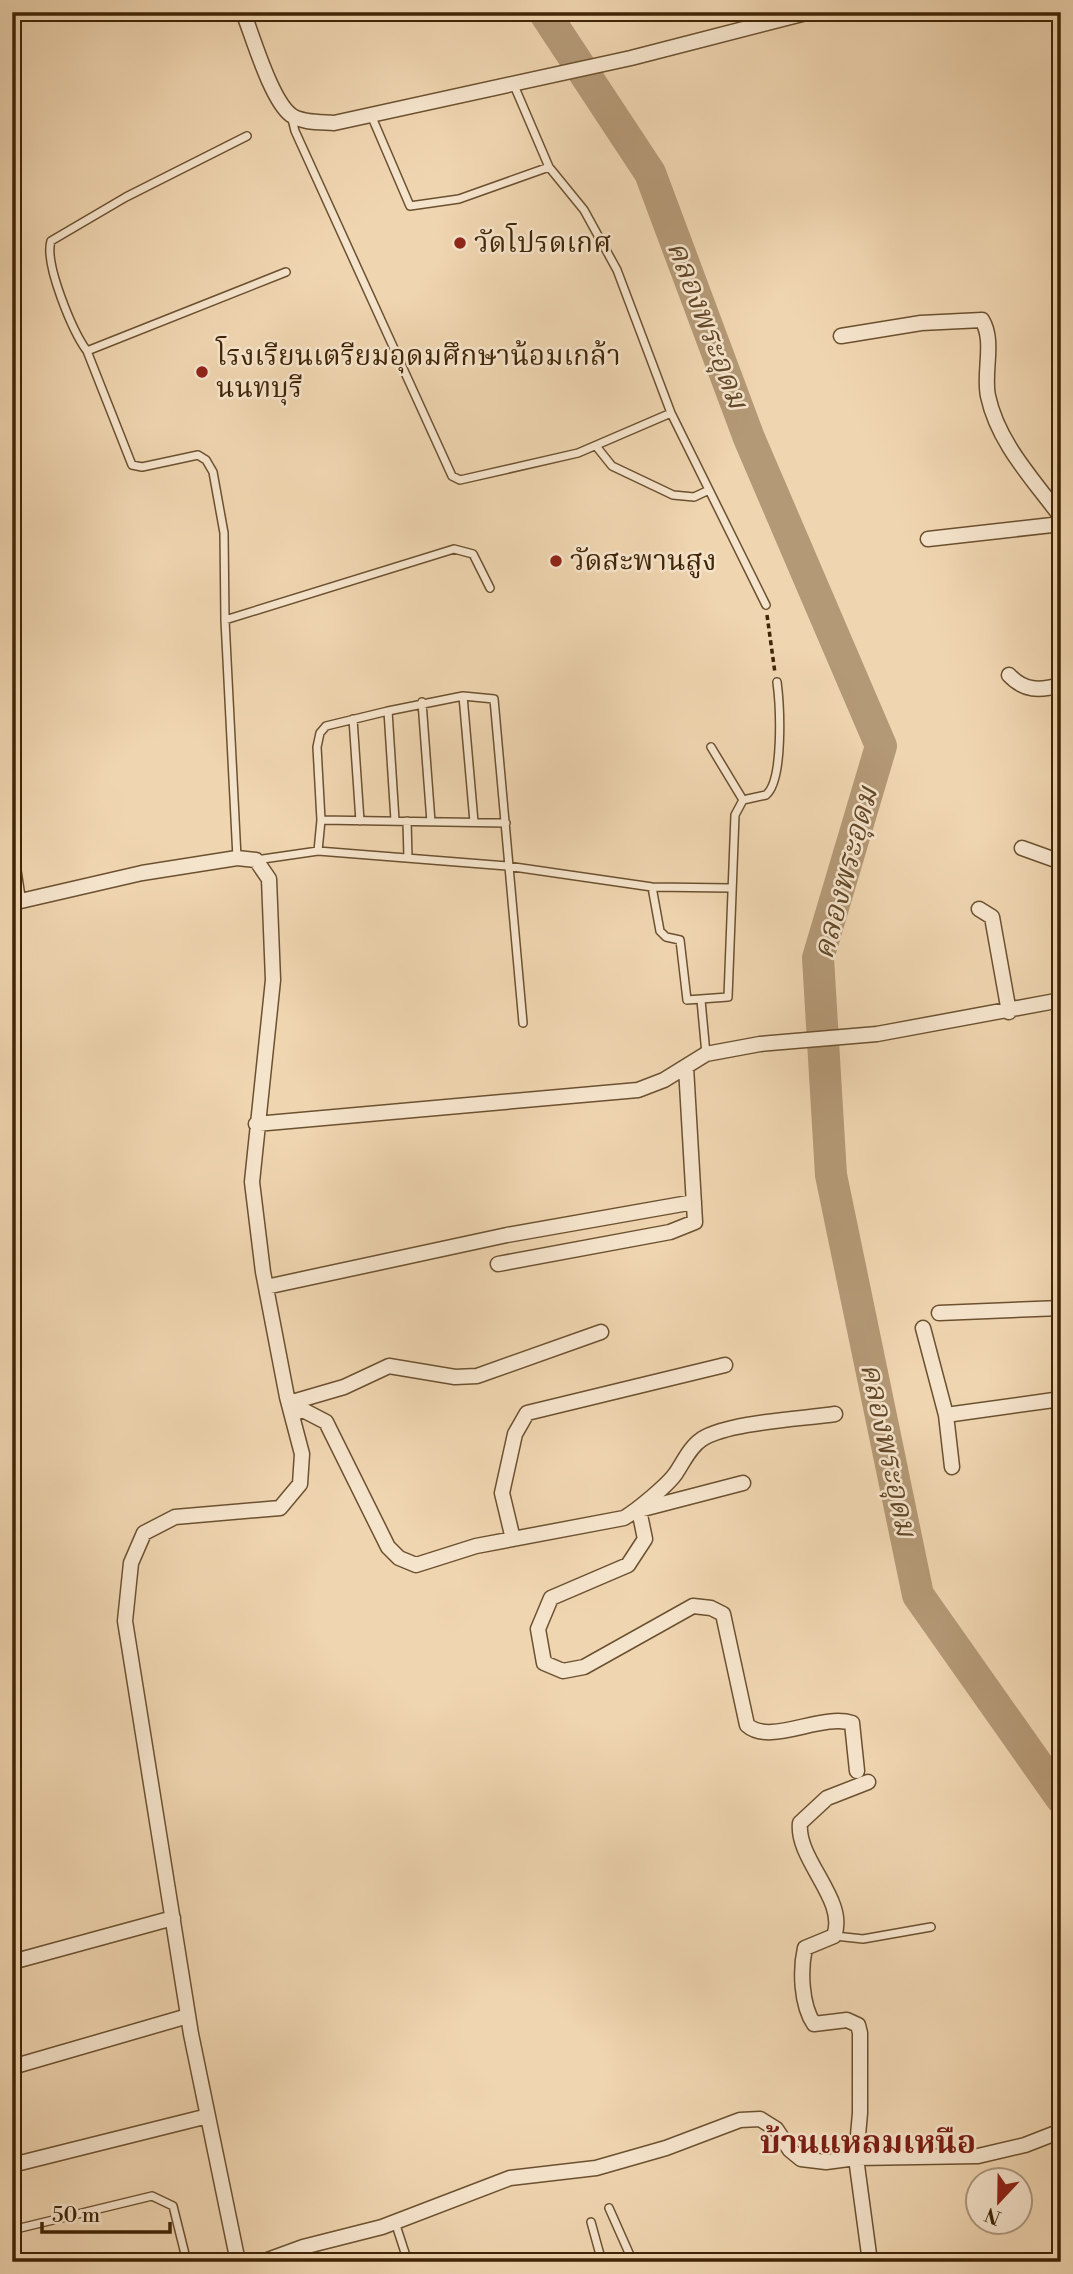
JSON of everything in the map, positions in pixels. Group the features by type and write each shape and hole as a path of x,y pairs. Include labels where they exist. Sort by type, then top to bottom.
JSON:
{"street":[{"path":"243,12 269,81 291,115 306,120 334,122 631,58 810,12"},
{"path":"841,336 921,323 982,320 987,333 987,393 1000,433 1061,517"},
{"path":"928,539 1061,524"},
{"path":"12,609 12,623"},
{"path":"1009,675 1019,686 1027,688 1061,685"},
{"path":"1021,848 1061,862"},
{"path":"12,861 15,902 142,873 237,858 256,860 269,879 274,980 256,1124 252,1182 266,1287 290,1409 302,1454 300,1484 280,1508 175,1517 144,1533 131,1563 125,1621 188,2016 237,2262"},
{"path":"979,909 992,917 1009,1012"},
{"path":"256,1124 638,1090 706,1054 760,1044 877,1034 1009,1012 1057,1001"},
{"path":"498,1264 691,1226 695,1222 685,1067"},
{"path":"266,1287 507,1235 694,1202"},
{"path":"939,1313 1061,1308"},
{"path":"923,1328 946,1415 952,1467"},
{"path":"290,1409 389,1366 455,1377 477,1376 601,1332"},
{"path":"513,1539 502,1493 515,1434 527,1413 725,1366"},
{"path":"946,1415 1061,1399"},
{"path":"290,1409 301,1409 326,1422 388,1547 409,1564 426,1563 571,1526 600,1524 639,1510 743,1483"},
{"path":"639,1510 652,1494 674,1476 688,1453 702,1439 728,1429 835,1414"},
{"path":"639,1510 645,1539 628,1565 551,1598 547,1604 538,1629 544,1664 563,1671 583,1667 692,1606 711,1608 723,1614 747,1725 753,1730 769,1733 831,1720 852,1723 857,1771"},
{"path":"868,1782 827,1798 800,1823 801,1842 834,1909 837,1928 834,1936 805,1948 803,1983 808,2010 814,2024 847,2020 858,2025 862,2066 856,2158 870,2262"},
{"path":"12,1962 173,1918"},
{"path":"12,2067 188,2016"},
{"path":"12,2165 208,2116"},
{"path":"262,2262 395,2222 510,2178 596,2168 666,2148 740,2120 760,2119 776,2129 790,2150 801,2159 826,2162 856,2158 978,2155 1025,2145 1061,2131"}],"lane":[{"path":"513,83 549,167 584,210 617,270 671,413 766,605"},
{"path":"291,115 295,131 452,476 460,480 596,446 671,413"},
{"path":"371,115 410,206 459,199 549,167"},
{"path":"237,858 225,620 224,533 213,472 206,460 198,454 142,467 132,465 49,258 51,241 126,197 247,136"},
{"path":"87,351 286,272"},
{"path":"596,446 612,466 673,495 694,497 709,491"},
{"path":"225,620 454,549 473,554 490,588"},
{"path":"743,800 766,795 774,782 781,711 777,682"},
{"path":"463,696 474,822"},
{"path":"318,851 321,820 317,747 320,733 326,726 422,702 463,696 486,696 497,704 507,866 523,1023"},
{"path":"422,702 431,822"},
{"path":"388,710 395,820"},
{"path":"352,719 360,821"},
{"path":"711,747 743,800"},
{"path":"652,887 660,931 667,937 680,940 687,1000 724,999 730,993 730,888 735,816 743,800"},
{"path":"321,820 506,823"},
{"path":"407,821 408,858"},
{"path":"256,860 318,851 507,866 652,887 730,888"},
{"path":"701,1000 706,1054"},
{"path":"1057,1001 1061,1016"},
{"path":"834,1936 863,1939 931,1927"},
{"path":"12,2230 152,2196 173,2206 187,2262"},
{"path":"609,2207 633,2262"},
{"path":"395,2222 408,2262"},
{"path":"591,2222 602,2262"}],"path":[{"path":"766,605 777,682"}],"waterway":[{"name":"คลองพระอุดม","path":"544,12 650,173 749,438 881,746 818,958 831,1175 918,1595 1061,1798"}],"place":[{"name":"วัดโปรดเกศ","path":"460,243"},
{"name":"โรงเรียนเตรียมอุดมศึกษาน้อมเกล้า นนทบุรี","path":"202,372"},
{"name":"วัดสะพานสูง","path":"556,561"}],"district":[{"name":"บ้านแหลมเหนือ","path":"868,2143"}]}
